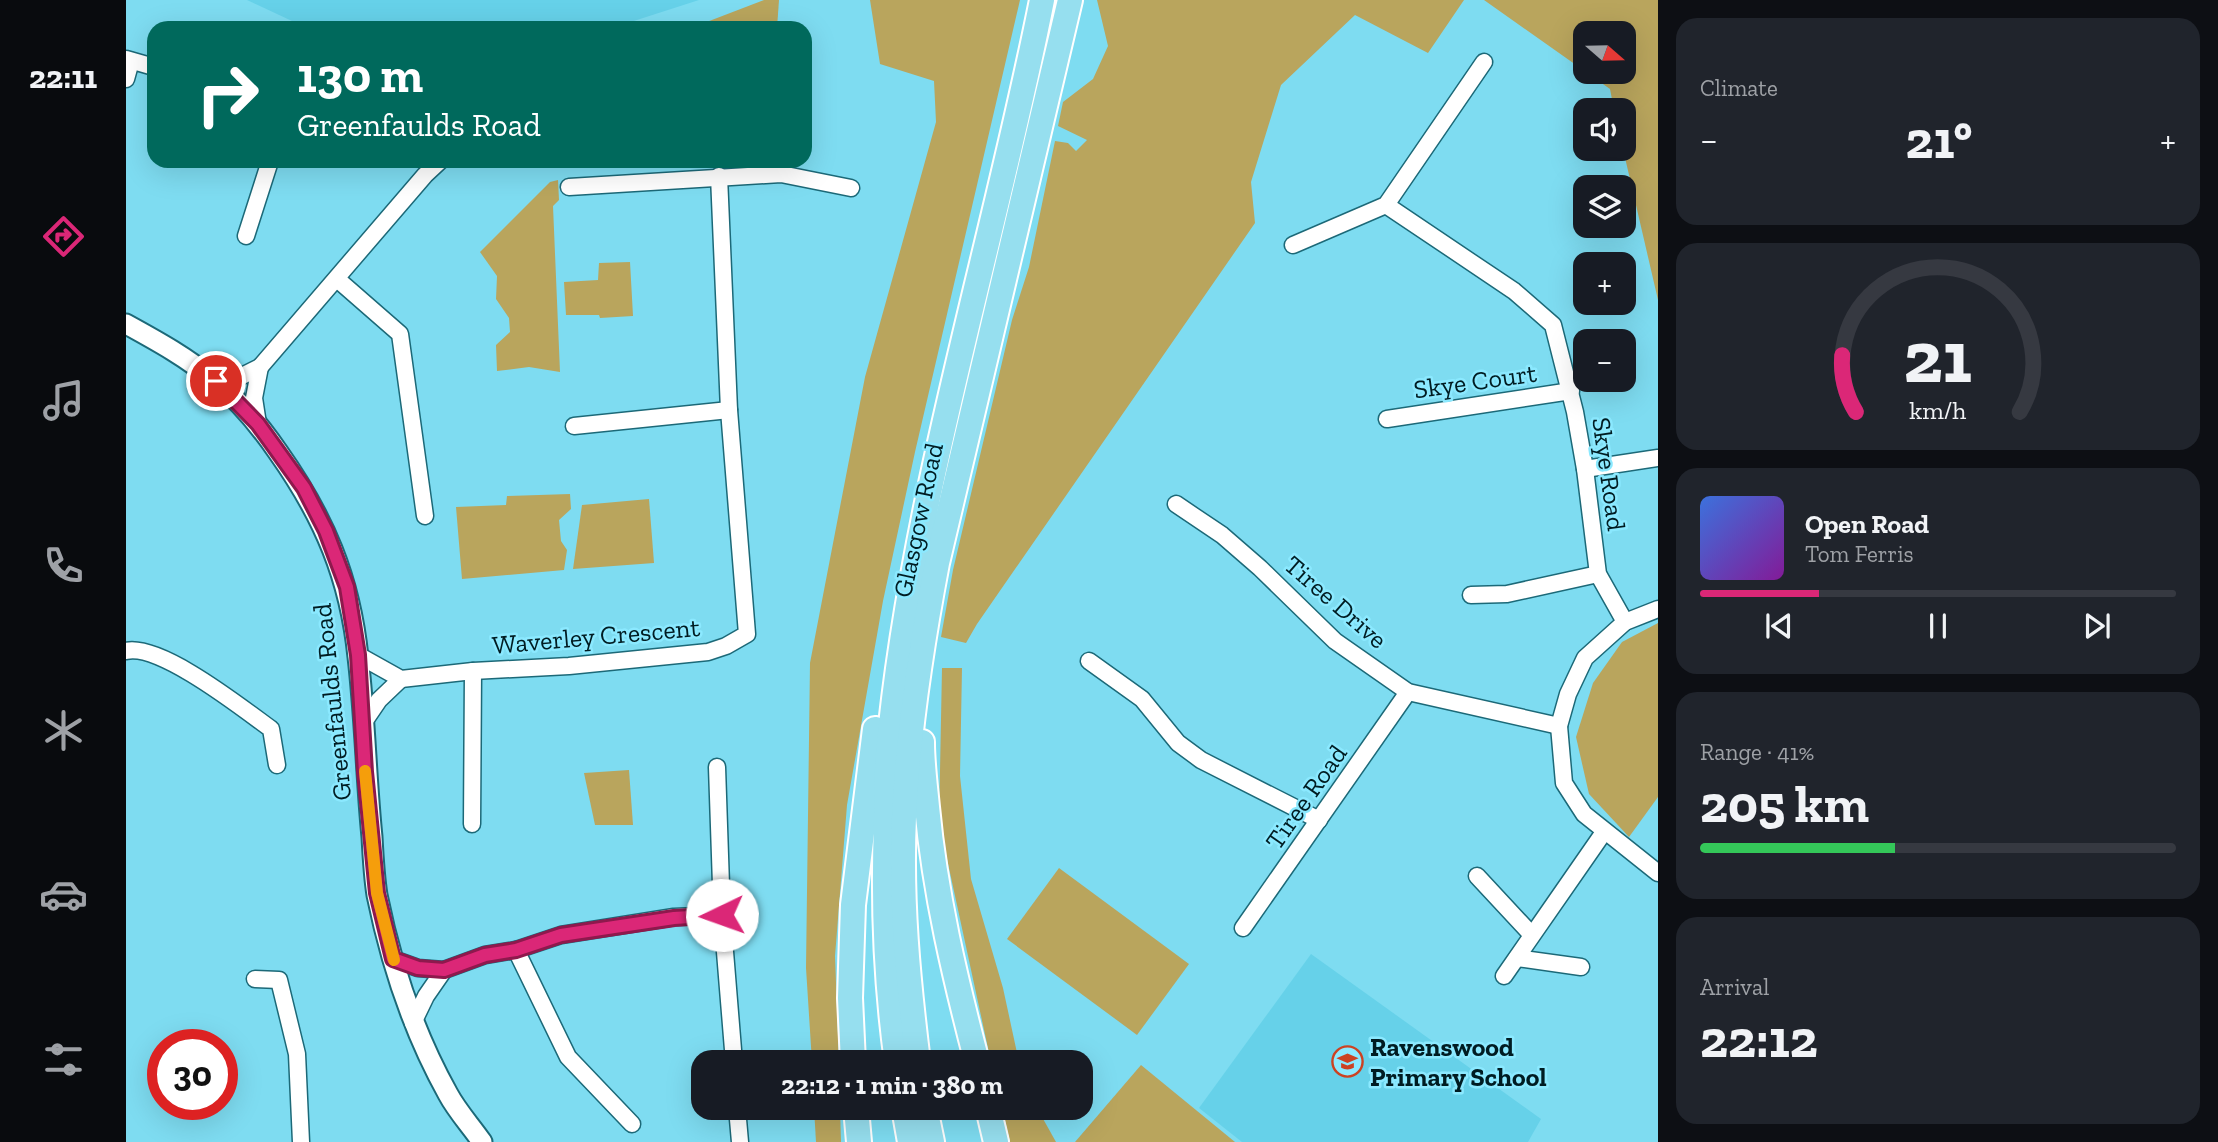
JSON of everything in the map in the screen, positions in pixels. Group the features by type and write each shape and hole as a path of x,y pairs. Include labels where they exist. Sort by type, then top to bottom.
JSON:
{"main road":[{"name":"Glasgow Road","path":"896,1050 884,899 888,756 905,615 923,515 1042,0"},
{"name":"Glasgow Road","path":"917,1050 904,913 904,819 909,736 924,633 937,563 1070,0"},
{"path":"853,1050 850,970 856,870 877,717 923,515"},
{"path":"924,633 922,757 929,835 954,977 974,1050"},
{"path":"857,1120 859,1142"},
{"path":"906,1120 910,1142"},
{"path":"927,1120 932,1142"},
{"path":"991,1120 996,1142"}],"street":[{"path":"126,79 129,60 147,65"},
{"path":"1293,244 1386,205 1484,62"},
{"path":"246,236 268,168"},
{"path":"216,381 234,380 260,367 432,168"},
{"path":"569,187 781,174 851,188"},
{"name":"Waverley Crescent","path":"401,679 709,652 747,634 729,410 719,176"},
{"name":"Skye Road","path":"1386,205 1514,291 1553,326 1571,391 1585,469 1598,574 1625,622"},
{"path":"337,279 400,334 425,516"},
{"name":"Greenfaulds Road","path":"126,324 171,349 216,381 258,424 304,488 326,531 347,587 358,655 365,772 377,893 393,959 413,1023 449,1096 482,1142"},
{"path":"258,424 254,398 260,367"},
{"name":"Skye Court","path":"1387,419 1571,391"},
{"path":"574,426 729,410"},
{"path":"1585,469 1658,458"},
{"name":"Tiree Drive","path":"1176,505 1241,551 1335,641 1408,692 1559,726"},
{"path":"1471,595 1507,594 1598,574"},
{"path":"1658,609 1625,622 1585,658 1568,694 1559,726 1564,783 1584,814 1658,873"},
{"path":"126,651 134,649 153,654 202,680 271,729 277,765"},
{"path":"358,655 401,679 379,700 364,722"},
{"path":"1089,661 1142,699 1178,743 1201,761 1319,820"},
{"name":"Waverley Crescent","path":"471,824 473,671"},
{"name":"Tiree Road","path":"1243,928 1408,692"},
{"path":"717,767 722,915 733,1050"},
{"path":"1503,976 1604,832"},
{"path":"1477,876 1531,934"},
{"path":"393,959 418,968 444,970 485,955 516,950 561,935 674,918 722,915"},
{"path":"516,950 568,1057 632,1124"},
{"path":"1517,958 1581,967"},
{"path":"413,1023 426,996 444,970"},
{"path":"255,979 279,980 297,1054 301,1142"},
{"path":"738,1120 740,1142"}],"shaded area":[{"path":"247,0 699,0 634,21 292,21"},
{"path":"764,0 779,0 778,21 709,21"},
{"path":"870,0 1020,0 915,452 883,601 847,805 835,956 839,1050 811,1050 806,968 810,663 865,377 936,122 934,81 880,64"},
{"path":"1097,0 1464,0 1428,53 1355,15 1281,85 1251,182 1255,223 966,643 941,637 953,570 1012,320 1029,267 1055,141 1068,143 1076,151 1087,140 1058,126 1063,102 1093,79 1108,46"},
{"path":"1484,0 1658,0 1658,300 1636,205 1636,175 1629,175 1626,161 1636,161 1636,98 1612,98 1610,89 1603,84 1636,84 1636,21 1573,21 1573,63"},
{"path":"558,180 559,200 553,206 560,372 529,367 497,371 496,345 510,332 509,318 496,299 497,276 480,252 550,182"},
{"path":"630,262 633,316 600,318 599,315 566,315 564,282 598,280 599,263"},
{"path":"570,494 571,509 559,520 561,541 567,550 564,570 462,579 456,507 506,505 507,496"},
{"path":"649,499 654,563 573,569 582,505"},
{"path":"1658,623 1658,797 1629,837 1589,794 1576,737 1593,683 1622,642"},
{"path":"942,668 962,668 960,776 971,879 1003,988 1016,1050 988,1050 939,822"},
{"path":"629,770 633,825 595,825 584,773"},
{"path":"1059,868 1189,964 1137,1035 1007,939"},
{"name":"Ravenswood Primary School","path":"1311,954 1541,1119 1528,1142 1242,1142 1199,1108"},
{"path":"1141,1065 1235,1142 1075,1142"},
{"path":"815,1120 840,1120 841,1142 816,1142"},
{"path":"1005,1120 1044,1120 1056,1142 1010,1142"}],"slow traffic":[{"path":"365,771 377,893 394,960"}],"place":[{"name":"Ravenswood Primary School","path":"1347,1062"}],"route":[{"path":"216,381 258,424 304,488 326,531 347,587 358,655 365,772 377,893 393,959 418,968 444,970 485,955 516,950 561,935 674,918 722,915"}]}
